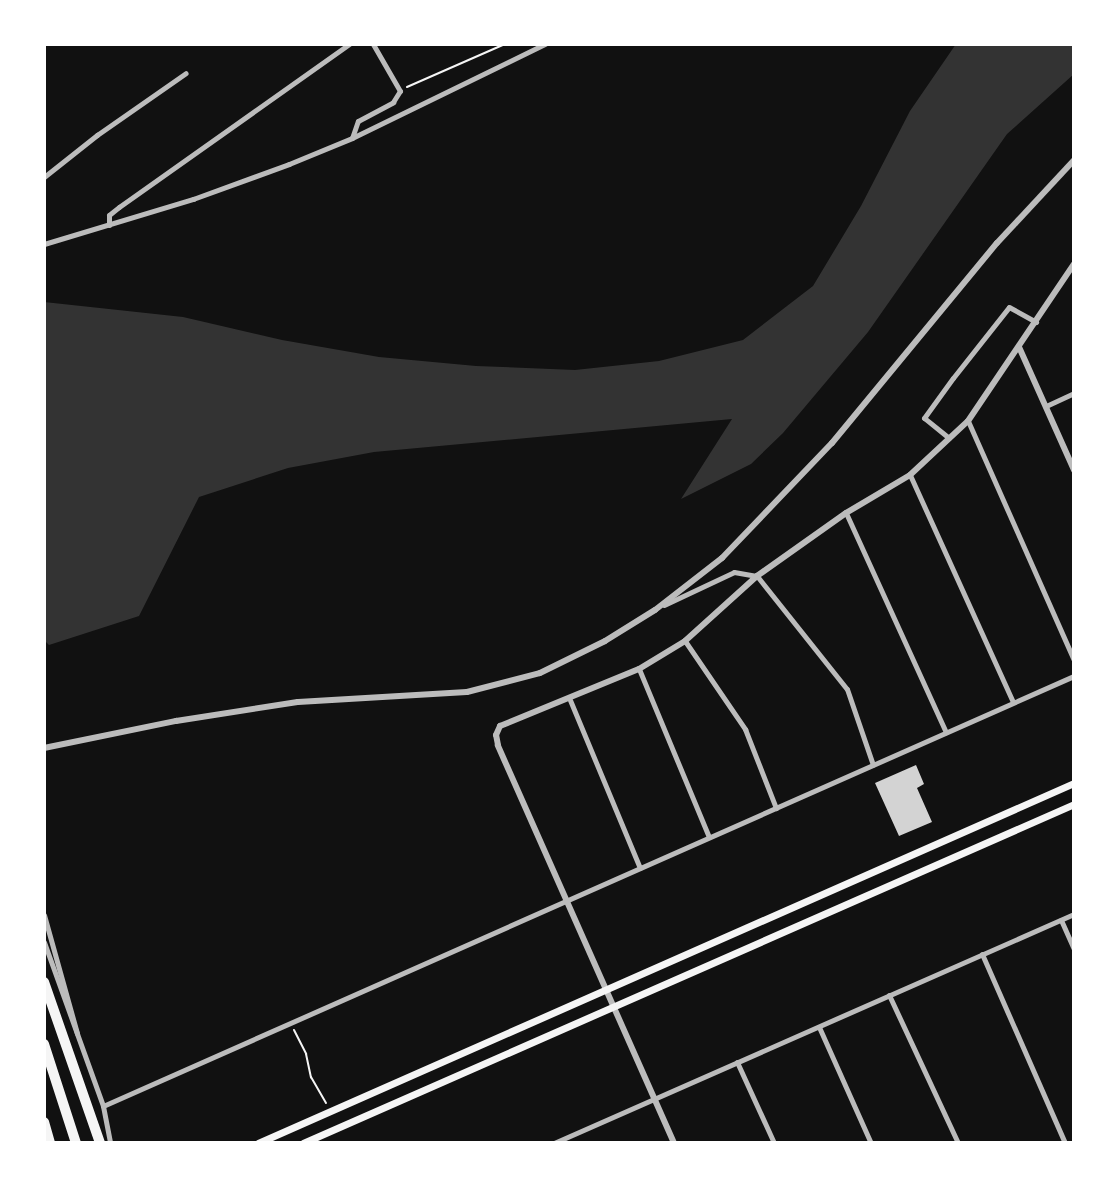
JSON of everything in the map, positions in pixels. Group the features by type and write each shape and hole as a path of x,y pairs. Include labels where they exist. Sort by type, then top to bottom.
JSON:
{"highway":[{"path":"44,982 100,1143"},
{"path":"44,1044 76,1143"},
{"path":"44,1122 50,1143"}],"main road":[{"path":"258,1143 1074,783"},
{"path":"303,1143 1074,804"}],"street":[{"path":"109,225 109,215 119,207 349,44"},
{"path":"352,138 358,121 394,102 400,91 373,44"},
{"path":"44,244 192,200 352,138 545,44"},
{"path":"44,177 97,135 186,73"},
{"path":"44,748 176,721 298,702 467,692 540,673 605,641 655,610 722,558 832,443 997,243 1074,160"},
{"path":"674,1143 496,735 500,726 570,700 639,669 685,641 757,576 846,513 910,475 968,421 1074,264"},
{"path":"949,439 924,418 953,378 1009,307 1036,322"},
{"path":"1019,347 1074,470"},
{"path":"1046,406 1074,393"},
{"path":"968,421 1074,660"},
{"path":"910,475 1013,702"},
{"path":"846,513 946,732"},
{"path":"655,610 734,572 757,576 847,689 873,765"},
{"path":"685,641 745,729 776,808"},
{"path":"639,669 709,838"},
{"path":"103,1106 1074,676"},
{"path":"570,700 640,868"},
{"path":"559,1142 1074,914"},
{"path":"44,915 75,1018 79,1046"},
{"path":"1061,920 1074,949"},
{"path":"44,942 79,1046 103,1106 110,1143"},
{"path":"982,954 1065,1143"},
{"path":"889,995 958,1143"},
{"path":"820,1027 871,1143"},
{"path":"737,1062 774,1143"}],"path":[{"path":"400,91 505,44"},
{"path":"291,1022 306,1054 311,1077 330,1113"}],"shaded area":[{"path":"956,44 1074,44 1074,74 1007,134 868,332 783,433 751,464 681,499 732,419 374,452 288,468 199,497 139,616 49,645 44,640 44,302 183,317 282,340 379,357 476,366 575,370 659,361 743,340 813,286 861,206 910,111"}],"building":[{"path":"916,765 924,784 917,788 932,822 899,836 875,783"}]}
